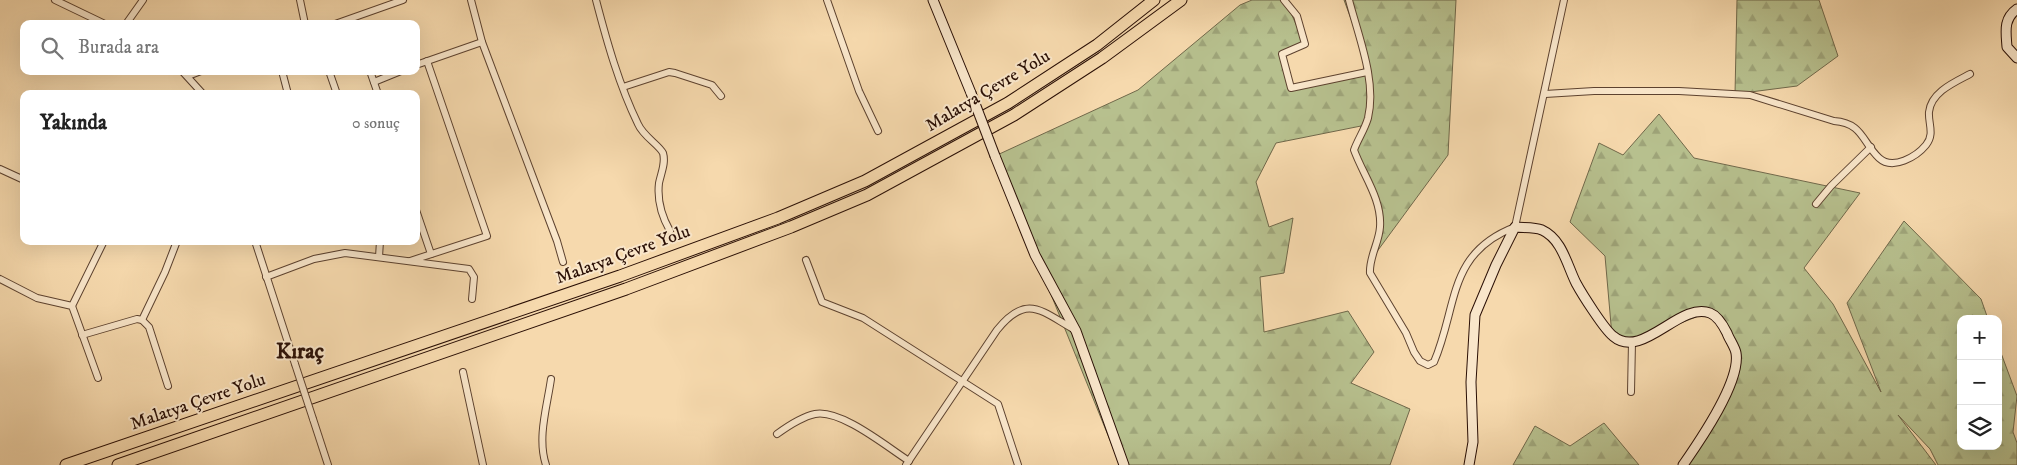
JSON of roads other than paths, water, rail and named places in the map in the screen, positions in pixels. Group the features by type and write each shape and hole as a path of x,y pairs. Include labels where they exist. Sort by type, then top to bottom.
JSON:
{"highway":[{"name":"Malatya Çevre Yolu","path":"66,465 620,276 778,218 848,189 938,143 1008,103 1097,45 1154,0"},
{"name":"Malatya Çevre Yolu","path":"118,465 626,289 791,228 867,195 1014,115 1102,58 1181,0"}],"street":[{"path":"55,0 97,20"},
{"path":"130,20 143,0"},
{"path":"300,0 304,20"},
{"path":"471,0 482,42 557,241 563,262"},
{"path":"596,0 623,87 639,126 651,142 662,152 664,163 659,183 659,201 664,221 670,231"},
{"path":"827,0 860,91 878,131"},
{"path":"933,0 1035,255 1076,331 1124,465"},
{"path":"1284,0 1297,16 1305,44 1282,54 1291,88 1367,72"},
{"path":"1349,0 1363,47 1370,94 1369,115 1354,150 1367,176 1378,207 1379,240 1370,266 1370,273 1420,362 1428,364 1434,362 1440,348 1458,279 1469,262 1487,243 1501,233 1515,228 1540,230 1551,236 1563,253 1577,285 1612,336 1624,343 1638,342 1697,311 1709,312 1719,320 1736,354 1730,382 1706,433 1683,465"},
{"path":"1469,465 1473,442 1471,382 1475,315 1496,264 1515,228 1564,0"},
{"path":"353,20 400,1"},
{"path":"2017,9 2011,13 2005,25 2007,48 2017,58"},
{"path":"420,64 482,42"},
{"path":"410,261 487,236 427,61"},
{"path":"623,87 669,72 712,85 721,96"},
{"path":"1545,94 1650,91 1750,95 1834,121 1844,122 1860,132 1880,159 1893,163 1916,154 1927,144 1931,136 1929,110 1940,91 1970,74"},
{"path":"283,75 287,90"},
{"path":"330,75 336,90"},
{"path":"371,75 377,90"},
{"path":"374,82 391,75"},
{"path":"188,76 200,90"},
{"path":"1816,204 1831,186 1871,146"},
{"path":"0,169 20,178"},
{"path":"420,222 431,254"},
{"path":"98,378 72,306 102,245"},
{"path":"142,320 175,245"},
{"path":"256,245 328,465"},
{"path":"379,257 380,245"},
{"path":"266,277 335,253 379,257 469,269 474,277 472,300"},
{"path":"806,260 822,302 832,308 850,311 863,318 998,404 1018,465"},
{"path":"0,279 37,298 72,306"},
{"path":"777,434 791,425 816,414 832,415 844,420 907,463 1006,319 1023,308 1036,308 1076,331"},
{"path":"82,335 137,319 142,320 149,327 168,386"},
{"path":"1631,392 1632,342"},
{"path":"463,372 484,465"},
{"path":"546,465 542,450 542,434 551,379"}],"district":[{"name":"Kıraç","path":"300,351"}]}
